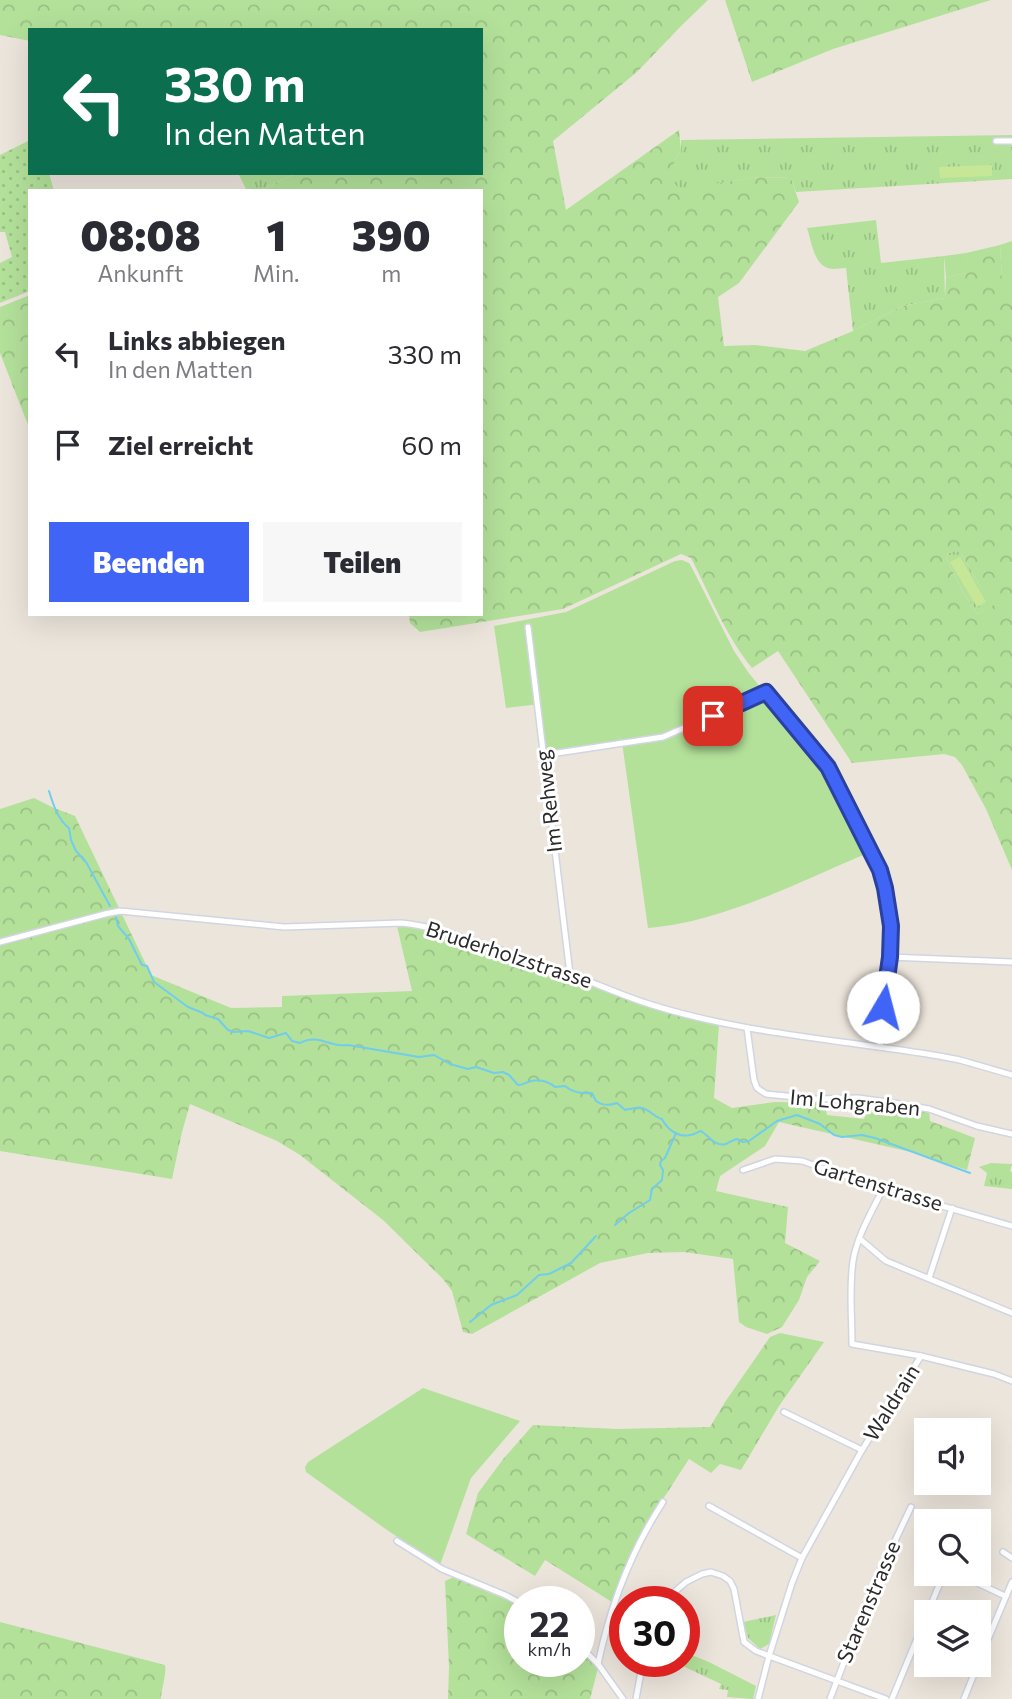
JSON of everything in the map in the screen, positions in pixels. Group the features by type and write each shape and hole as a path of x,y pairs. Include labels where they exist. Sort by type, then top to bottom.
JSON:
{"street":[{"path":"996,141 1012,141"},
{"name":"Im Rehweg","path":"528,627 570,974"},
{"path":"544,755 663,737 766,692 828,767 880,870 891,926 880,1047"},
{"name":"Bruderholzstrasse","path":"0,942 120,911 284,927 401,923 428,926 570,974 649,1005 747,1028 960,1060 1012,1075"},
{"path":"890,957 1012,962"},
{"name":"Im Lohgraben","path":"747,1028 754,1080 757,1088 766,1094 816,1099 858,1098 894,1103 929,1109 977,1126 1012,1134"},
{"name":"Gartenstrasse","path":"743,1170 775,1159 802,1161 883,1189 1012,1226"},
{"path":"883,1189 853,1260 852,1344 921,1356 1012,1381"},
{"path":"929,1278 952,1208"},
{"path":"860,1239 886,1261 1012,1313"},
{"name":"Waldrain","path":"758,1699 792,1583 803,1558 862,1450 921,1356"},
{"path":"784,1412 862,1450"},
{"path":"598,1664 617,1598 636,1547 663,1502"},
{"path":"709,1506 803,1558"},
{"name":"Starenstrasse","path":"830,1699 870,1594 911,1507"},
{"path":"397,1541 442,1569 504,1596"},
{"path":"1003,1552 1012,1558"},
{"path":"681,1586 702,1574 711,1572 723,1576 730,1581 734,1590 744,1642 756,1651 886,1699"},
{"path":"991,1631 1012,1582"},
{"path":"984,1586 1005,1596"},
{"path":"892,1699 914,1646"},
{"path":"595,1661 623,1699"},
{"path":"636,1699 640,1677"},
{"path":"964,1699 973,1677"}],"green space":[{"path":"0,0 708,0 637,72 553,141 566,210 679,130 681,151 674,160 674,184 681,189 758,177 791,178 799,202 739,283 718,297 724,346 755,345 805,351 902,306 945,298 946,277 967,273 966,253 1000,245 1002,279 1012,279 1012,870 986,809 955,757 944,754 852,763 778,651 752,668 726,629 691,558 681,554 563,609 420,632 410,623 409,616 483,616 483,189 263,189 293,175 483,175 483,28 28,28 28,41 0,35","holes":["957,551 962,555 994,605 977,614 946,557 949,553"]},
{"path":"725,0 991,0 833,49 752,82"},
{"path":"1012,135 1012,179 796,192 791,178 758,177 681,190 674,184 674,160 681,151 681,140"},
{"path":"28,141 28,175 50,175 53,189 28,189 28,292 0,303 0,263 12,257 5,232 0,232 0,155"},
{"path":"992,165 992,176 940,178 939,167"},
{"path":"239,175 293,175 263,189 246,189"},
{"path":"876,220 881,263 944,256 945,298 902,306 853,331 846,268 834,269 822,265 815,254 807,228"},
{"path":"1012,241 1012,279 1002,280 1000,245"},
{"path":"966,253 968,273 946,277 944,256"},
{"path":"28,296 28,425 0,353 0,307"},
{"path":"957,550 995,605 977,614 946,557"},
{"path":"960,557 986,602 977,607 950,562"},
{"path":"682,560 692,568 734,651 748,672 825,767 868,853 728,911 685,923 648,928 622,742 547,753 540,704 506,708 494,626 566,612"},
{"path":"34,798 75,816 151,975 231,1008 282,1007 282,996 412,991 397,926 413,926 442,932 640,1005 719,1024 714,1098 732,1108 775,1102 824,1103 827,1115 864,1119 871,1100 929,1109 930,1121 975,1138 967,1170 911,1152 779,1122 765,1146 720,1176 716,1191 788,1207 785,1243 820,1261 807,1277 799,1300 782,1327 767,1334 739,1322 733,1259 684,1252 648,1253 600,1263 472,1334 463,1332 452,1291 443,1279 383,1220 300,1155 277,1141 190,1104 172,1179 0,1151 0,809"},
{"path":"991,1163 1012,1164 1012,1189 984,1186 987,1173 979,1167"},
{"path":"780,1333 824,1342 779,1406 741,1470 720,1464 711,1473 689,1459 641,1533 619,1586 609,1586 609,1600 595,1591 595,1586 586,1586 545,1560 535,1576 466,1534 478,1493 533,1425 617,1429 710,1427 770,1337"},
{"path":"423,1388 520,1421 471,1478 440,1565 306,1472 305,1467 308,1462"},
{"path":"454,1577 504,1599 504,1677 595,1677 595,1665 598,1668 590,1699 448,1699 445,1581"},
{"path":"776,1615 769,1644 760,1649 748,1638 743,1622"},
{"path":"0,1622 165,1665 161,1699 0,1699"},
{"path":"700,1658 756,1686 753,1699 727,1697 728,1690 719,1689 721,1684 700,1674"}],"waterway":[{"path":"49,791 59,816 69,828 76,851 86,862 110,906"},
{"path":"116,917 118,926 129,939 142,965 147,966 154,982 188,1007 218,1019 228,1030 234,1032 248,1031 269,1038 286,1033 292,1041 300,1043 319,1040 419,1057 434,1055 450,1064 468,1069 476,1067 494,1073 503,1072 518,1085 535,1080 542,1081 555,1087 565,1086 578,1092 592,1093 596,1101 604,1105 617,1103 625,1110 642,1108 662,1119 677,1134 686,1136 701,1131 715,1143 722,1145 737,1139 749,1141 777,1121 797,1115 820,1124 834,1135 875,1138 970,1173"},
{"path":"615,1225 650,1200 652,1189 662,1180 661,1161 665,1158 676,1133"},
{"path":"470,1322 491,1305 517,1295 539,1275 549,1274 571,1263 596,1236"}],"route":[{"path":"713,716 766,692 828,767 880,870 885,888 891,926 883,1007"}]}
